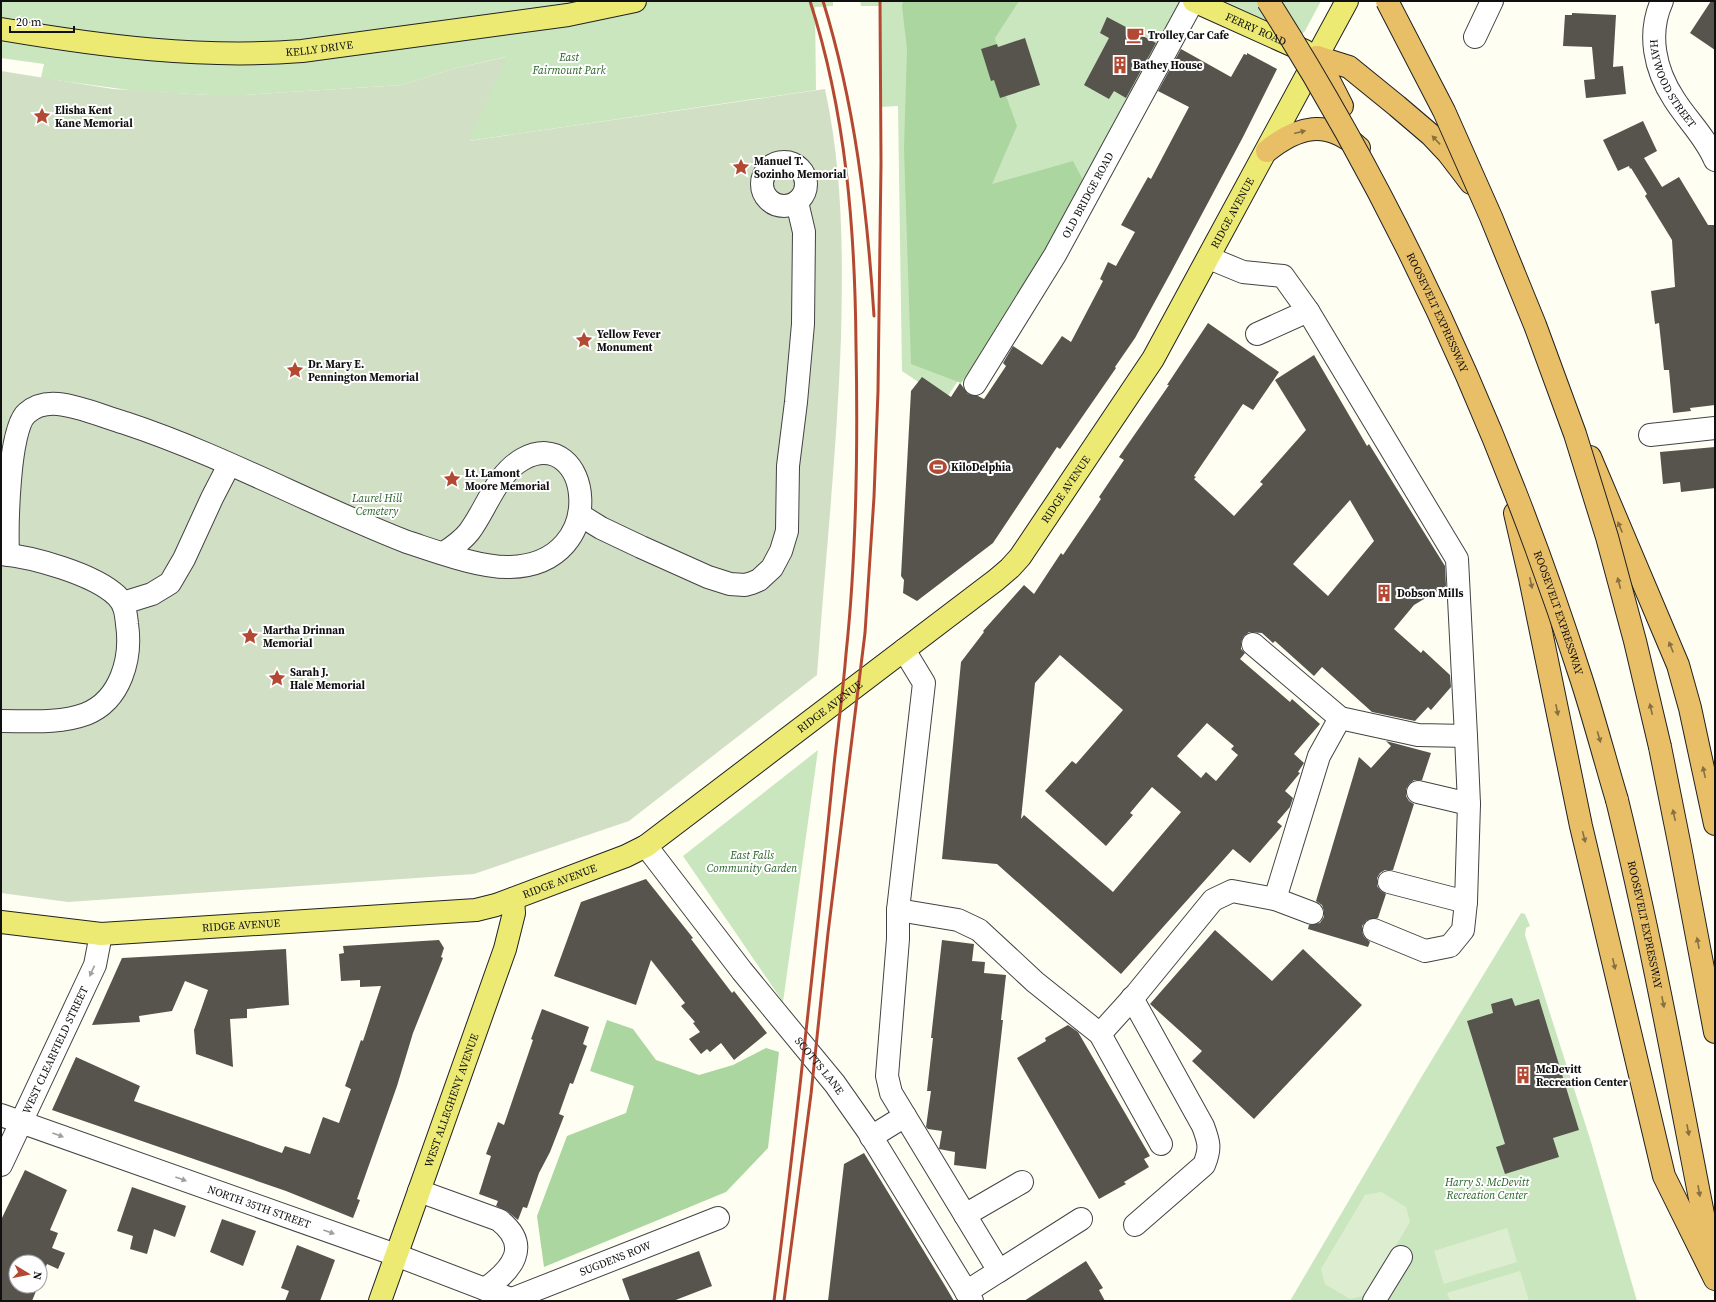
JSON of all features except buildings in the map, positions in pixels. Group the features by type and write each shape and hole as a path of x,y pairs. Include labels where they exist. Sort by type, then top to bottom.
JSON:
{"highway":[{"name":"ROOSEVELT EXPRESSWAY","path":"1268,1 1347,133 1403,238 1453,343 1500,452 1582,678 1617,800 1641,896 1663,1002 1715,1274"},
{"path":"1386,1 1450,130 1678,665 1690,708 1715,824"},
{"path":"1386,1 1444,111 1491,217 1538,332 1574,434 1607,537 1635,641 1660,747 1715,1032"},
{"path":"1317,57 1430,276 1470,371 1505,477 1530,578 1581,826 1664,1176 1715,1279"},
{"path":"1317,57 1349,67 1398,106 1431,135 1448,153 1464,172 1477,193"},
{"path":"1267,151 1282,139 1296,132 1311,129 1326,131 1341,136 1354,144 1368,156"}],"main road":[{"name":"KELLY DRIVE","path":"1,30 131,48 226,55 266,54 302,51 568,15 635,1"},
{"name":"RIDGE AVENUE","path":"1,922 102,934 455,912 488,907 513,899 626,856 646,846 904,650 1010,568 1020,557 1153,359 1347,1"},
{"name":"FERRY ROAD","path":"1198,2 1317,57"},
{"name":"WEST ALLEGHENY AVENUE","path":"380,1301 505,949 514,913 513,899"}],"street":[{"path":"1475,37 1492,1"},
{"name":"HAYWOOD STREET","path":"1662,1 1658,10 1654,34 1655,58 1663,80 1674,100 1700,132 1715,160"},
{"name":"OLD BRIDGE ROAD","path":"975,384 1058,249 1198,2"},
{"path":"580,515 601,528 641,547 696,572 730,584 745,585 752,583 759,580 772,568 781,551 787,530 788,466 796,402 803,324 804,232 797,202"},
{"path":"1209,258 1243,272 1283,276 1308,311 1458,560 1468,804 1466,902 1463,930 1450,946 1425,951 1374,930"},
{"path":"1257,334 1308,311"},
{"path":"1,721 54,721 71,718 95,709 106,700 116,687 128,661 129,637 123,603 109,590 91,580 32,560 4,555 7,516 6,474 21,420 26,413 33,408 49,404 69,406 145,430 186,445 380,531 444,553 498,566 512,567 528,565 551,556 558,551 572,534 580,515 581,494 575,474 569,466 556,456 548,454 531,456 516,464 494,490 470,531 458,544 444,553"},
{"path":"1650,435 1715,428"},
{"path":"123,603 152,594 162,589 170,582 184,559 229,465"},
{"path":"1253,644 1340,718 1418,734 1466,736"},
{"path":"904,650 924,683 898,910 898,939 887,1076 891,1093 1000,1271"},
{"path":"1275,899 1319,756 1340,718"},
{"path":"1418,792 1468,804"},
{"name":"SCOTTS LANE","path":"646,846 742,971 835,1084 871,1137 969,1296"},
{"path":"1389,882 1466,902"},
{"path":"1100,1034 1132,998 1213,900 1232,891 1275,899 1312,913"},
{"path":"898,910 958,920 979,930 1034,982 1100,1034 1162,1144"},
{"name":"WEST CLEARFIELD STREET","path":"1,1165 95,965 102,934"},
{"path":"1132,998 1203,1126 1209,1141 1209,1153 1204,1165 1135,1225"},
{"name":"NORTH 35TH STREET","path":"1,1115 396,1255 514,1300"},
{"path":"871,1137 905,1116"},
{"path":"965,1215 1022,1182"},
{"path":"419,1191 499,1220 510,1228 515,1241 516,1254 510,1269 502,1277 485,1289"},
{"name":"SUGDENS ROW","path":"514,1300 718,1218"},
{"path":"969,1296 1000,1271 1081,1219"},
{"path":"1374,1301 1401,1256"}],"green space":[{"name":"East Fairmount Park","path":"1,1 833,1 833,6 815,7 816,90 468,141 506,57 452,69 402,85 244,95 209,95 136,91 41,78 44,64 1,58"},
{"path":"860,1 1183,1 1073,212 945,400 902,371 898,106 880,107 880,6 861,6"},
{"path":"903,1 1019,1 995,38 1005,93 1017,126 992,184 1073,161 1083,180 1018,301 961,383 911,364 904,148 907,49 902,6"},
{"path":"1219,1 1321,1 1305,31 1299,37"},
{"name":"Laurel Hill Cemetery","path":"507,57 469,141 825,89 831,120 838,182 842,244 842,307 837,423 817,675 629,821 474,874 68,902 1,893 1,71 113,89 208,95 244,95 402,85 452,69"},
{"name":"East Falls Community Garden","path":"818,750 783,1002 683,856"},
{"name":"Harry S. McDevitt Recreation Center","path":"1521,913 1525,914 1530,926 1526,928 1525,935 1591,1142 1637,1301 1290,1301 1422,1076"},
{"path":"607,1020 633,1029 656,1060 699,1075 733,1065 766,1048 779,1052 768,1148 726,1192 544,1267 537,1216 567,1136 626,1113 634,1086 590,1071"},
{"path":"1381,1192 1406,1207 1410,1222 1366,1295 1350,1299 1325,1284 1321,1269 1365,1195"},
{"path":"1507,1228 1517,1262 1444,1284 1434,1251"},
{"path":"1520,1271 1529,1301 1450,1301 1447,1293"}],"railway":[{"path":"774,1301 806,1033 850,615 855,538 857,422 855,301 850,214 840,128 822,43 810,1"},
{"path":"823,1 843,79 858,157 868,236 874,316"},
{"path":"784,1301 811,1094 828,933 865,633 874,497 878,391 881,163 880,1"}],"place":[{"name":"Trolley Car Cafe","path":"1135,35"},
{"name":"Bathey House","path":"1120,65"},
{"name":"Elisha Kent Kane Memorial","path":"42,116"},
{"name":"Manuel T. Sozinho Memorial","path":"741,167"},
{"name":"Yellow Fever Monument","path":"584,340"},
{"name":"Dr. Mary E. Pennington Memorial","path":"295,370"},
{"name":"KiloDelphia","path":"938,467"},
{"name":"Lt. Lamont Moore Memorial","path":"452,479"},
{"name":"Dobson Mills","path":"1384,593"},
{"name":"Martha Drinnan Memorial","path":"250,636"},
{"name":"Sarah J. Hale Memorial","path":"277,678"},
{"name":"McDevitt Recreation Center","path":"1523,1075"}]}
